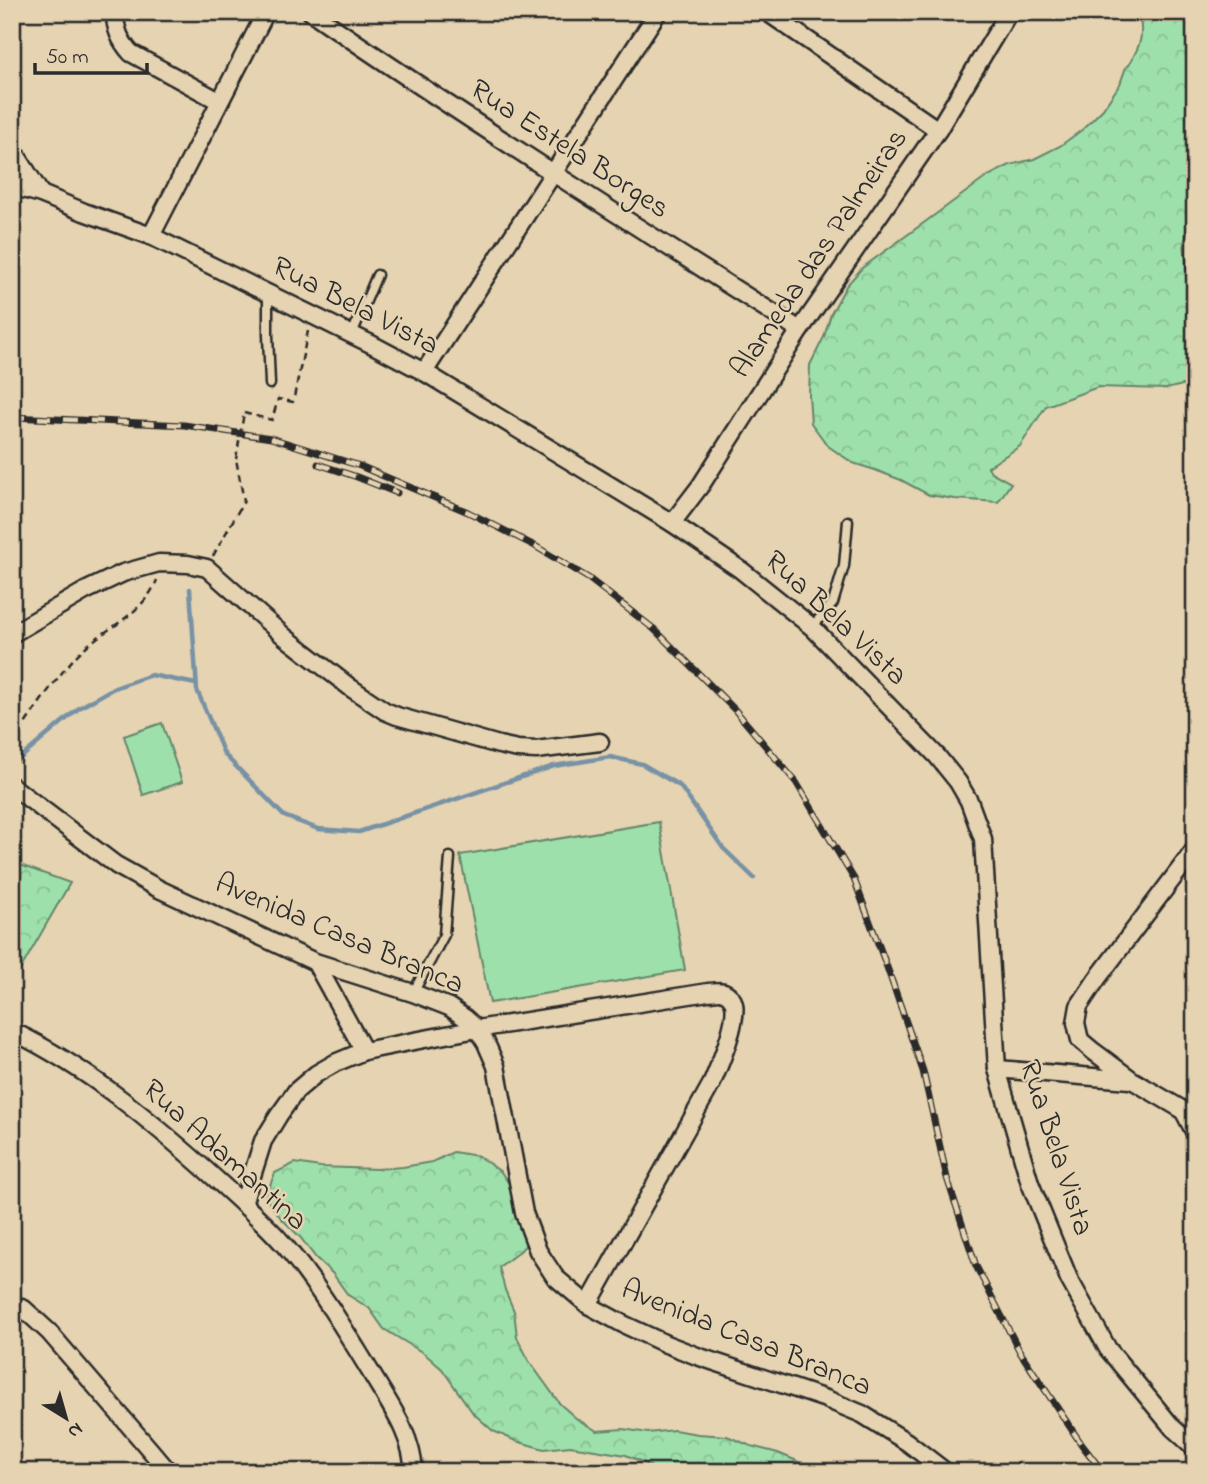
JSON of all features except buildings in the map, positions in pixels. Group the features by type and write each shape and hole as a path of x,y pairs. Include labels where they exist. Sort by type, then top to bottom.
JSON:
{"street":[{"path":"114,12 122,44 131,53 219,101"},
{"path":"151,236 266,12"},
{"name":"Rua Estela Borges","path":"311,12 552,174 800,330"},
{"path":"424,372 658,12"},
{"path":"767,12 938,130"},
{"name":"Alameda das Palmeiras","path":"672,523 701,485 800,330 938,130 1009,12"},
{"path":"12,148 41,194"},
{"name":"Rua Bela Vista","path":"12,186 41,194 151,236 352,334 424,372 672,523 741,570 812,627 937,755 969,801 983,839 997,1069 1030,1183 1069,1279 1108,1349 1173,1428 1195,1448"},
{"path":"12,634 123,573 159,563 188,564 207,568 285,637 385,711 518,749 536,750 600,742"},
{"name":"Avenida Casa Branca","path":"12,786 116,865 139,878 315,962 413,993 449,1007 465,1018 477,1029 496,1066 524,1213 538,1251 555,1278 588,1305 666,1344 862,1414 907,1442 946,1472"},
{"path":"1195,849 1097,979 1079,1006 1076,1023 1080,1040 1093,1051 1132,1080 1189,1112 1195,1133"},
{"path":"315,962 364,1051"},
{"path":"243,1204 263,1141 296,1091 316,1074 335,1063 364,1051 477,1029 723,991 731,997 735,1006 733,1022 712,1083 588,1305"},
{"name":"Rua Adamantina","path":"12,1031 61,1057 143,1116 243,1204 289,1251 340,1321 400,1421 413,1453 414,1472"},
{"path":"997,1069 1132,1080"},
{"path":"12,1304 24,1309 48,1332 169,1472"}],"lane":[{"path":"352,334 377,275"},
{"path":"268,293 270,384"},
{"path":"812,627 833,603 844,566 848,521"},
{"path":"413,993 444,935 450,857"}],"path":[{"path":"207,568 244,501 236,459 244,413 272,420 278,399 293,402 312,314"},
{"path":"12,743 77,655 89,643 120,623 146,599 158,577 159,563"}],"green space":[{"path":"1138,12 1195,12 1195,208 1184,243 1187,270 1195,287 1195,382 1166,389 1098,387 1046,406 1020,446 988,467 991,472 1011,483 998,502 929,495 901,480 853,463 828,446 811,423 809,395 810,365 846,286 862,268 988,176 1010,165 1034,159 1060,146 1083,129 1103,109 1136,53 1141,34"},
{"path":"162,723 182,782 143,795 124,736"},
{"path":"659,822 685,970 490,1003 460,855"},
{"path":"12,862 70,883 12,984"},
{"path":"453,1152 478,1156 501,1172 516,1194 535,1235 499,1267 514,1311 517,1337 529,1361 560,1404 577,1419 597,1431 623,1429 648,1433 674,1430 727,1436 797,1462 832,1466 841,1472 657,1472 649,1465 626,1455 570,1446 544,1449 493,1431 473,1413 442,1369 425,1354 384,1329 369,1308 348,1295 333,1274 316,1258 265,1197 275,1173 295,1163 320,1167 377,1169 432,1162"}],"waterway":[{"path":"190,589 197,690 224,754 284,816 318,829 359,832 554,766 610,757 642,764 680,786 723,848 754,878"},
{"path":"18,760 79,708 112,689 151,675 196,684"}],"railway":[{"path":"12,417 184,425 271,438 360,466 468,512 535,546 588,578 654,629 735,710 796,782 854,879 923,1071 947,1178 976,1266 1020,1352 1103,1472"},
{"path":"318,464 397,493"}]}
